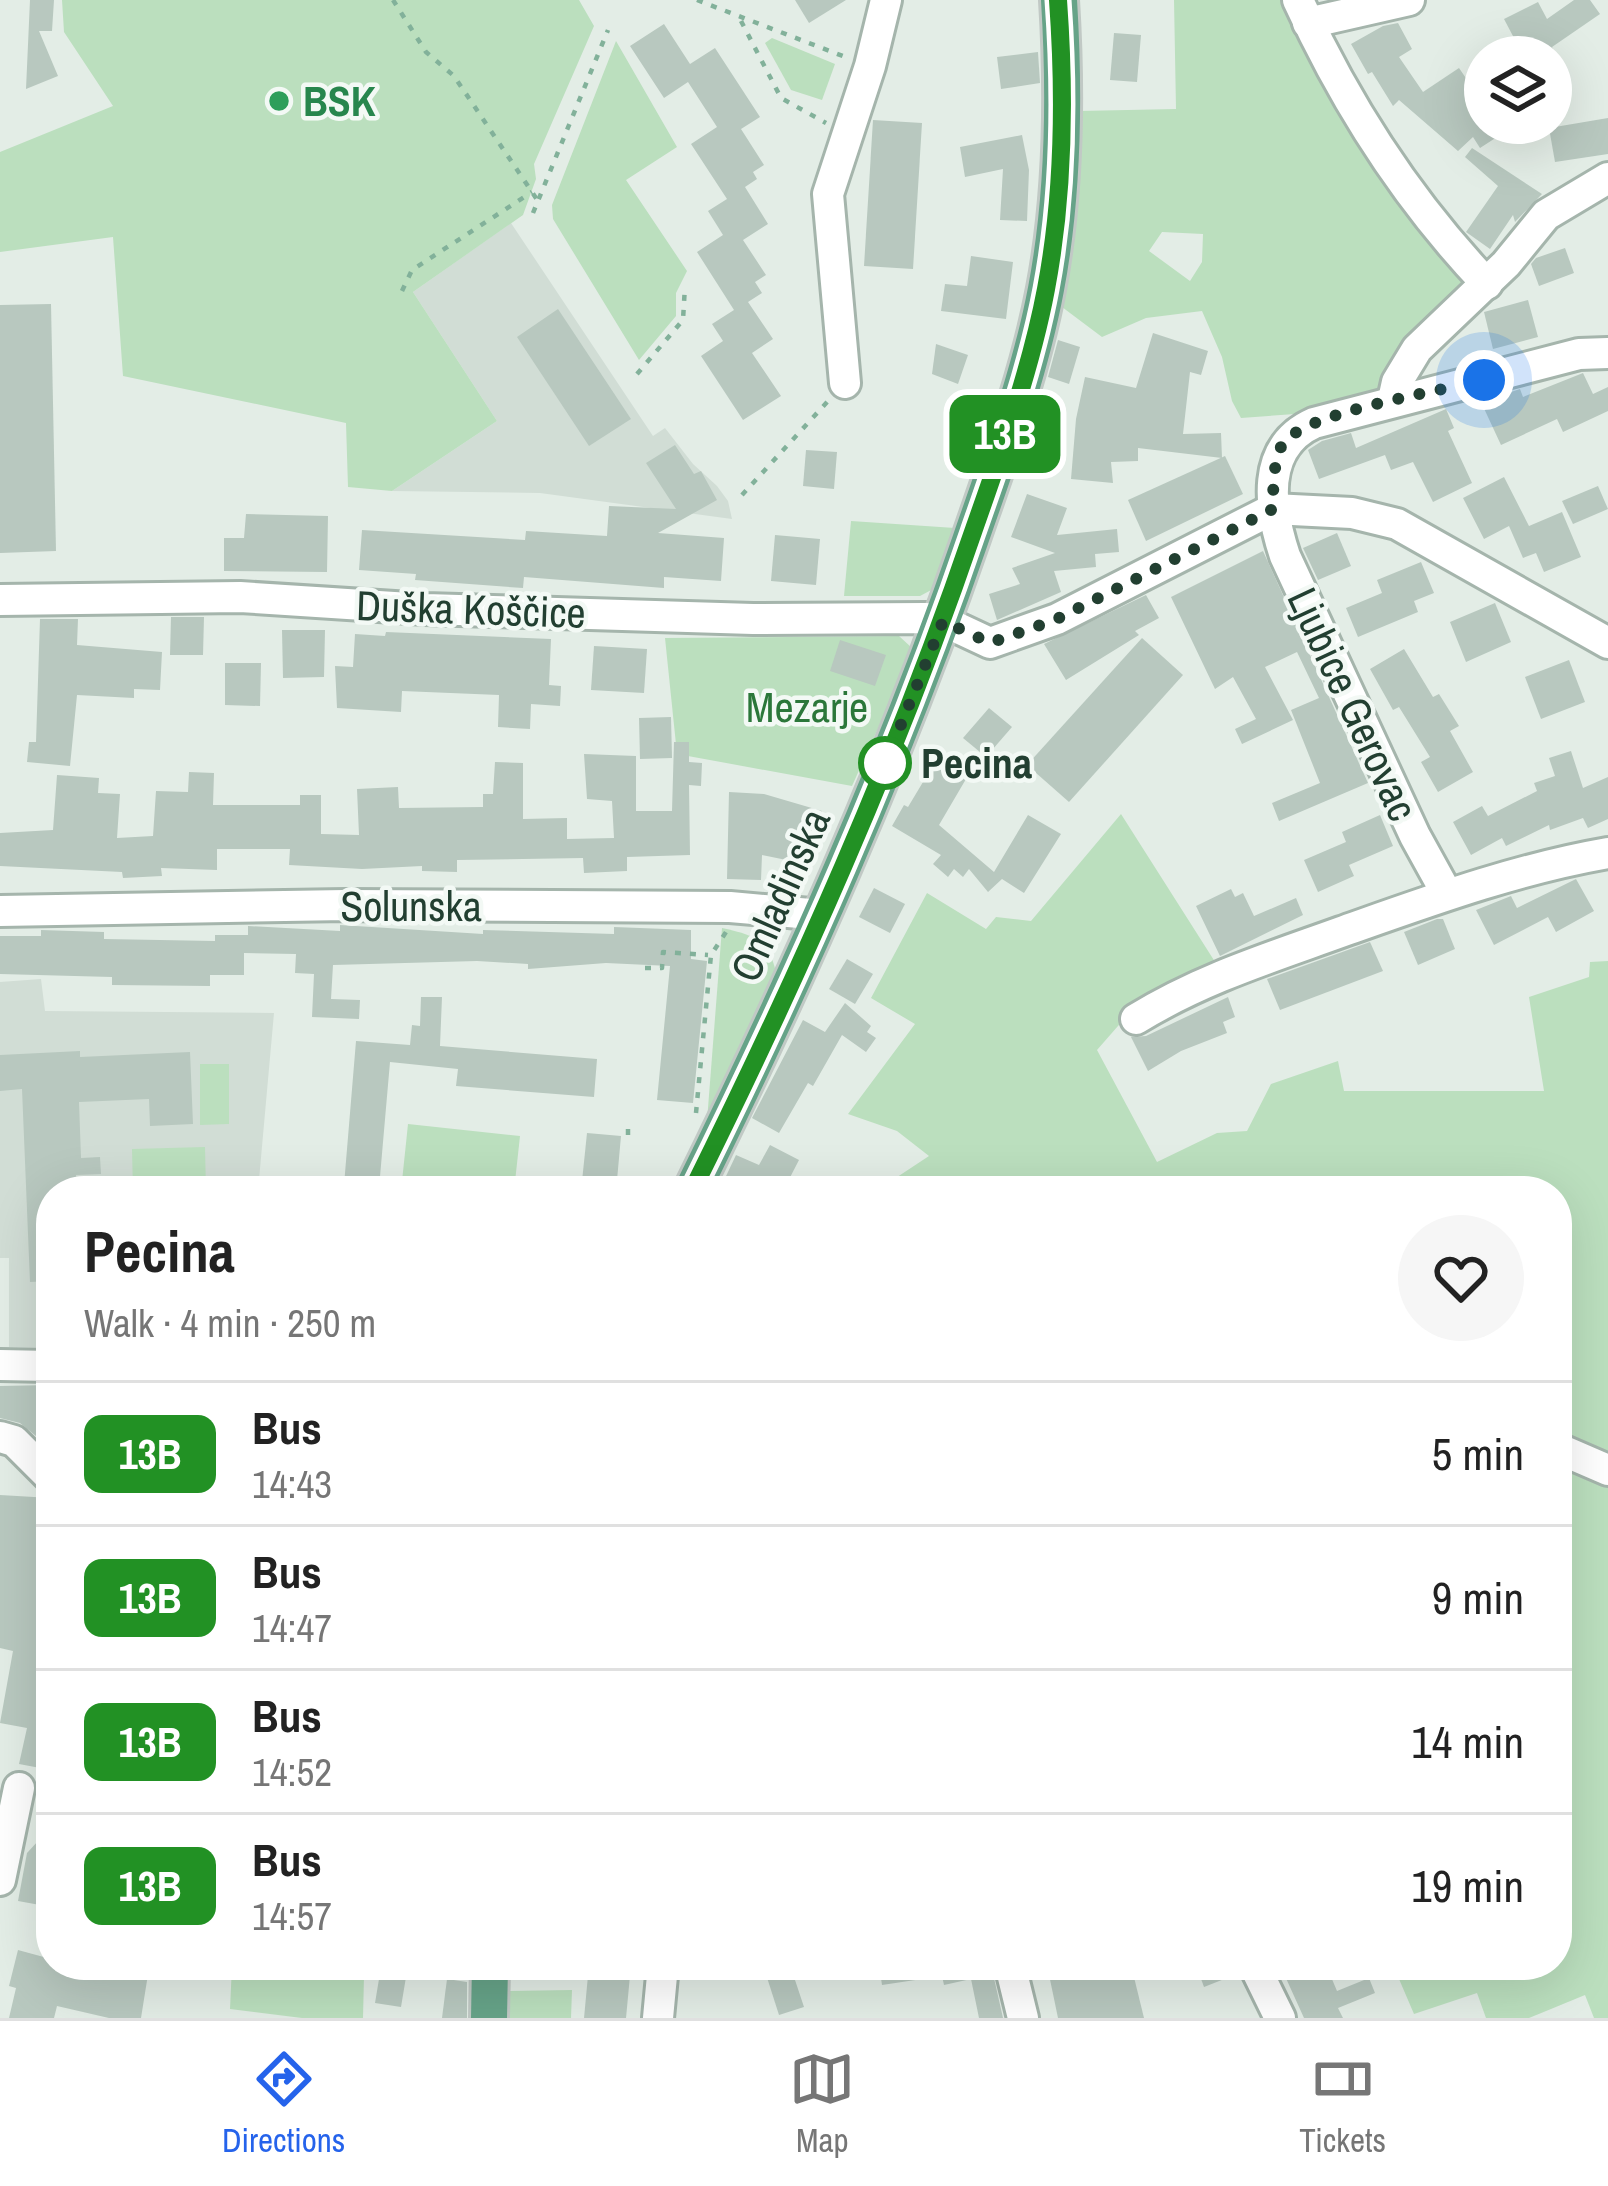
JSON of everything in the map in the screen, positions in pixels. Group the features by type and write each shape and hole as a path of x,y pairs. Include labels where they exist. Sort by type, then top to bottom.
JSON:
{"main road":[{"name":"Omladinska","path":"699,1176 822,915 943,621 990,484 1046,292 1060,166 1059,0"},
{"path":"489,2018 490,1980"}],"street":[{"path":"845,383 828,213 832,178 870,66 886,0"},
{"path":"1409,0 1303,11 1343,92 1411,196 1486,284"},
{"path":"1393,400 1397,382 1417,349 1486,284 1546,215 1608,178"},
{"path":"1608,352 1579,354 1314,423 1289,437 1278,457 1273,509 1340,512 1397,524 1608,643"},
{"name":"Duška Koščice","path":"0,599 240,597 425,609 943,621 990,643 1007,640 1116,590 1273,509"},
{"name":"Ljubice Gerovac","path":"1273,509 1297,586 1447,894"},
{"path":"1136,1019 1220,974 1447,894 1530,869 1608,853"},
{"name":"Solunska","path":"0,911 346,905 730,908 822,915"},
{"path":"0,1365 36,1366"},
{"path":"0,1437 14,1441 36,1463"},
{"path":"1572,1454 1608,1470"},
{"path":"0,1880 10,1787"},
{"path":"658,2018 662,1980"},
{"path":"1014,1980 1023,2018"},
{"path":"1261,1980 1280,2018"}],"path":[{"path":"393,0 426,52 454,76 538,201"},
{"path":"697,0 870,66"},
{"path":"740,19 781,98 847,134"},
{"path":"533,213 608,30"},
{"path":"402,291 412,270 532,192"},
{"path":"637,374 683,320 686,286"},
{"path":"742,495 845,383"},
{"path":"697,1113 711,955 730,926"},
{"path":"645,968 662,968 663,952 711,955"},
{"path":"628,1127 628,1136"}],"shaded area":[{"path":"511,223 653,436 665,428 717,486 728,501 732,519 540,493 392,491 497,421 413,292"},
{"path":"41,979 45,1011 274,1013 259,1176 36,1176 36,1348 9,1347 9,1258 0,1258 0,982"}],"green space":[{"path":"62,0 579,0 594,26 534,164 536,179 523,215 413,292 497,421 392,491 348,487 346,423 123,376 113,237 0,252 0,152 113,106 64,32"},
{"path":"1174,0 1284,0 1464,273 1467,287 1404,343 1382,387 1295,414 1241,418 1202,311 1146,318 1102,337 1062,307 1071,256 1079,111 1176,109","holes":["1162,232 1203,234 1202,262 1190,281 1149,251"]},
{"path":"772,38 835,64 822,100 791,90 765,43"},
{"path":"616,41 677,147 626,180 687,271 676,293 676,316 639,360 553,219 552,205"},
{"path":"851,521 955,528 935,588 920,596 844,596"},
{"name":"Mezarje","path":"899,636 912,648 911,655 852,786 677,754 665,638"},
{"path":"1121,814 1217,965 1125,1018 1097,1050 1157,1162 1217,1133 1247,1131 1271,1084 1338,1061 1344,1091 1544,1091 1529,997 1589,977 1590,962 1608,961 1608,1455 1572,1437 1572,1176 899,1176 929,1156 897,1131 848,1114 915,1024 871,998 927,893 986,929 996,917 1031,921"},
{"path":"722,928 758,940 776,973 707,1121"},
{"path":"200,1064 229,1064 229,1124 200,1125"},
{"path":"408,1124 520,1136 516,1176 403,1176"},
{"path":"205,1147 206,1176 133,1176 132,1149"},
{"path":"1572,1467 1608,1485 1608,2018 1594,2018 1585,1995 1529,2018 1486,2018 1477,1993 1414,2014 1399,1980 1572,1980"},
{"path":"231,1980 364,1980 363,2018 302,2018 230,2009"},
{"path":"572,1990 571,2018 503,2018 503,1991"}],"building":[{"path":"30,0 54,0 52,31 39,31 58,76 26,89"},
{"path":"795,0 846,0 809,23"},
{"path":"1574,0 1590,0 1600,14 1568,36 1513,36 1504,19 1538,2 1547,19"},
{"path":"1398,23 1412,49 1399,57 1423,92 1459,68 1464,75 1466,144 1458,151 1399,100 1393,106 1372,72 1368,74 1351,44"},
{"path":"664,24 690,64 715,48 760,117 741,129 764,165 753,172 757,179 745,187 768,224 743,240 766,275 755,282 762,293 748,302 773,339 752,353 781,396 743,420 701,356 723,341 712,324 734,310 697,252 723,235 708,211 727,199 691,144 717,127 688,82 664,98 630,46"},
{"path":"1114,33 1141,35 1137,82 1110,80"},
{"path":"1038,52 1040,83 1001,89 997,57"},
{"path":"1608,118 1608,154 1555,162 1552,144 1572,144 1572,124"},
{"path":"873,120 922,123 913,269 864,266"},
{"path":"1022,135 1029,170 1027,221 1000,220 1003,169 965,177 960,147"},
{"path":"1472,148 1542,194 1515,222 1513,215 1490,249 1466,232 1498,186 1465,157"},
{"path":"1565,248 1574,273 1539,286 1531,264"},
{"path":"971,256 1013,262 1006,319 941,311 945,284 967,286"},
{"path":"1528,300 1538,337 1493,349 1484,312"},
{"path":"51,304 56,551 0,553 0,305"},
{"path":"558,309 631,419 589,446 517,337"},
{"path":"1153,333 1208,351 1201,375 1190,372 1183,434 1221,433 1222,458 1138,448 1138,461 1111,462 1113,483 1071,479 1085,377 1136,388"},
{"path":"1058,340 1080,347 1069,384 1048,377"},
{"path":"936,344 968,355 958,384 932,374"},
{"path":"1583,373 1593,394 1608,387 1608,411 1563,432 1557,419 1501,445 1481,402 1520,389 1523,397"},
{"path":"1446,409 1454,428 1448,431 1472,483 1433,502 1413,462 1391,470 1385,455 1319,479 1308,450 1322,441 1351,433 1356,448"},
{"path":"675,445 694,474 701,471 717,500 658,533 724,538 721,581 664,577 664,588 524,577 523,588 415,580 416,574 359,570 362,530 525,540 526,531 607,536 609,506 676,509 646,463"},
{"path":"806,450 837,452 834,489 803,486"},
{"path":"1225,456 1243,494 1146,541 1128,500"},
{"path":"1504,477 1529,526 1562,512 1581,557 1544,572 1536,553 1523,558 1509,526 1484,539 1463,498"},
{"path":"1598,486 1608,509 1573,524 1562,501"},
{"path":"1027,494 1067,508 1057,535 1117,529 1119,552 1095,554 1096,567 1054,571 1061,592 997,620 989,594 1020,584 1012,568 1055,553 1011,537"},
{"path":"246,514 328,516 327,572 224,571 224,538 244,538"},
{"path":"1337,533 1351,566 1318,580 1303,548"},
{"path":"775,535 820,539 816,585 771,581"},
{"path":"1263,551 1368,783 1279,821 1272,803 1320,783 1291,710 1319,698 1297,652 1265,667 1293,720 1242,744 1235,729 1256,719 1233,677 1215,689 1171,597"},
{"path":"1421,562 1434,593 1414,601 1418,612 1358,637 1346,608 1382,593 1377,580"},
{"path":"1146,595 1159,618 1066,680 1044,644"},
{"path":"1495,603 1511,642 1466,662 1450,622"},
{"path":"171,617 204,617 203,655 170,655"},
{"path":"40,619 78,619 77,645 162,652 160,690 134,689 134,698 77,695 70,766 27,762 29,742 36,742"},
{"path":"282,630 325,630 324,677 283,678"},
{"path":"386,632 551,639 549,685 561,686 560,706 531,704 530,729 498,727 499,695 402,691 401,712 337,708 335,666 353,667 355,634 385,636"},
{"path":"1142,638 1183,675 1069,802 1027,765"},
{"path":"840,640 886,655 875,686 830,671"},
{"path":"594,646 647,649 644,693 591,690"},
{"path":"1404,649 1433,697 1439,694 1459,726 1450,731 1473,772 1438,792 1421,762 1430,757 1399,707 1393,710 1370,669"},
{"path":"1569,660 1585,702 1541,719 1525,677"},
{"path":"225,663 261,663 260,706 225,705"},
{"path":"989,708 1012,727 986,757 963,738"},
{"path":"671,717 672,758 640,759 639,718"},
{"path":"674,742 689,742 689,762 702,763 701,786 689,785 690,855 627,857 627,871 584,873 583,858 457,860 457,872 422,871 422,866 289,865 290,849 217,849 217,870 161,868 162,876 123,878 122,872 0,866 0,833 53,830 57,775 99,778 98,793 120,794 117,838 153,836 156,791 188,792 189,772 214,773 213,805 300,805 300,795 321,795 321,834 359,835 357,789 398,787 399,808 483,807 483,794 493,794 495,762 523,763 523,819 567,818 567,839 614,838 612,801 587,799 584,754 636,756 636,811 672,811"},
{"path":"1571,751 1583,788 1608,777 1608,819 1588,828 1583,818 1550,830 1549,825 1506,846 1502,838 1471,855 1453,822 1482,806 1488,816 1537,791 1534,783 1555,776 1549,758"},
{"path":"935,762 966,779 939,825 994,872 1028,815 1061,834 1024,893 1002,879 988,892 969,869 963,877 954,869 948,877 933,864 941,855 892,826"},
{"path":"729,792 764,794 822,811 806,864 762,855 761,880 727,879"},
{"path":"1380,815 1393,846 1349,865 1354,876 1318,892 1304,860 1346,842 1342,832"},
{"path":"1576,879 1594,911 1556,932 1548,917 1494,945 1476,910 1511,896 1517,908"},
{"path":"874,888 905,904 890,933 859,917"},
{"path":"1231,889 1235,897 1243,893 1254,916 1296,898 1303,915 1220,956 1196,906"},
{"path":"1443,919 1455,949 1418,965 1404,932"},
{"path":"340,925 483,934 483,930 614,934 614,927 691,930 691,959 707,961 693,1103 657,1100 670,966 606,963 528,969 528,964 477,961 333,965 331,999 360,1000 359,1019 312,1017 314,974 295,973 296,954 244,953 244,975 210,975 210,986 112,985 112,977 0,974 0,936 41,936 41,930 104,932 104,939 215,941 215,935 248,935 248,926 340,931"},
{"path":"1370,942 1383,971 1280,1010 1267,979"},
{"path":"847,959 873,974 855,1004 829,989"},
{"path":"421,997 442,997 440,1046 597,1059 594,1097 456,1086 458,1069 390,1062 380,1176 345,1176 356,1041 410,1045 412,1025 420,1026"},
{"path":"1228,997 1235,1017 1223,1022 1227,1033 1181,1051 1148,1071 1131,1037 1146,1036"},
{"path":"845,1003 871,1026 867,1032 876,1038 866,1052 842,1035 779,1133 752,1118 803,1020 825,1032"},
{"path":"190,1052 193,1124 150,1126 149,1099 79,1102 81,1158 100,1157 101,1174 36,1176 36,1282 30,1282 22,1089 0,1091 0,1055"},
{"path":"587,1133 621,1136 617,1176 583,1176"},
{"path":"770,1145 799,1160 791,1176 726,1176 736,1155 759,1165"},
{"path":"36,1385 36,1436 20,1423 0,1418 0,1386"},
{"path":"0,1495 36,1497 36,1767 19,1764 27,1728 0,1723 13,1651 0,1648"},
{"path":"36,1843 36,1904 18,1901 27,1853"},
{"path":"18,1950 36,1955 36,1980 147,1980 141,2018 109,2018 57,2006 54,2018 9,2018 16,1988 9,1986"},
{"path":"379,1980 406,1980 401,2007 375,2003"},
{"path":"447,1980 467,1982 467,2018 442,2018"},
{"path":"588,1980 630,1980 626,2018 584,2018"},
{"path":"768,1980 795,1980 804,2007 779,2015"},
{"path":"971,1980 994,1980 1003,2018 979,2018"},
{"path":"1050,1980 1135,1980 1144,2018 1058,2018"},
{"path":"1287,1980 1332,1980 1337,1991 1370,1980 1375,1993 1338,2008 1343,2018 1304,2018"}],"bus line":[{"name":"13B","path":"699,1176 852,846 929,659 990,484 1046,292 1058,214 1062,113 1058,0"}],"place":[{"name":"BSK","path":"279,101"},
{"name":"Pecina","path":"885,763"}],"route":[{"path":"885,763 881,774 943,621 990,643 1057,619 1273,509 1280,447 1297,430 1393,400 1484,380"}]}
